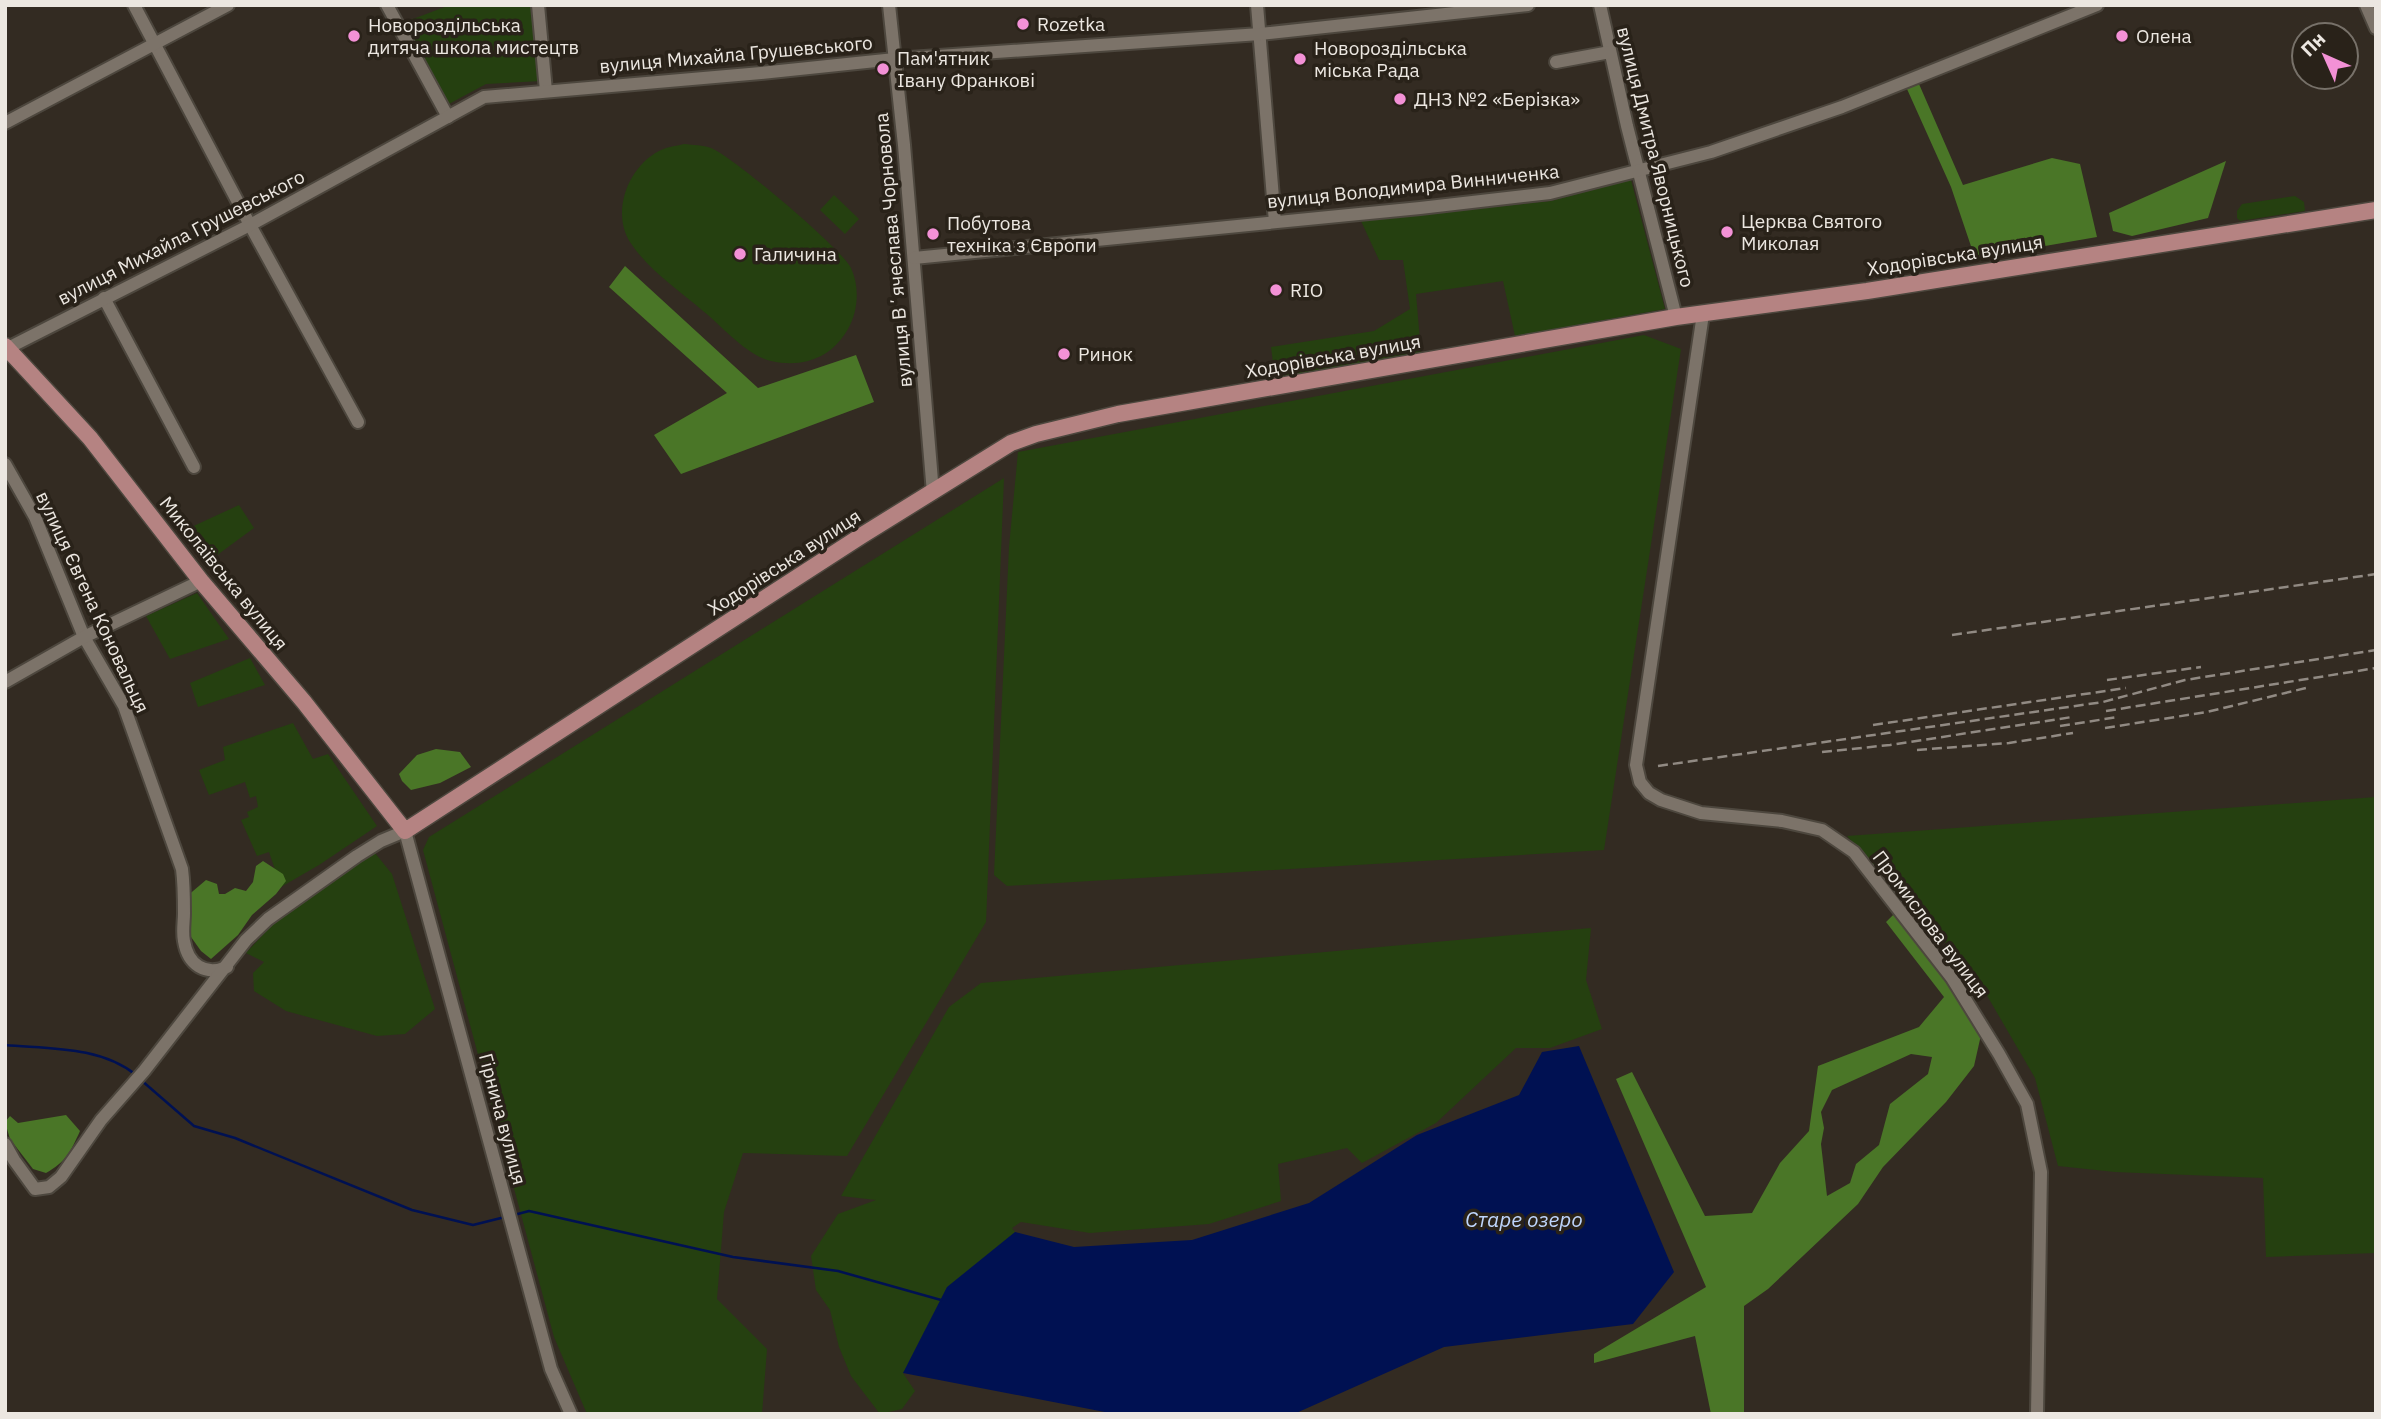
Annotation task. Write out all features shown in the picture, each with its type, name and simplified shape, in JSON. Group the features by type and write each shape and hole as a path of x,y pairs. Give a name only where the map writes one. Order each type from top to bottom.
{"main road":[{"name":"Ходорівська вулиця","path":"405,831 861,536 1012,443 1048,431 1118,414 1676,317 1867,291 2376,210"},
{"name":"Миколаївська вулиця","path":"7,347 90,438 201,581 304,702 405,831"}],"street":[{"path":"134,5 358,422"},
{"path":"7,119 228,5"},
{"path":"387,5 448,117"},
{"path":"538,5 546,91"},
{"name":"вулиця Вʼячеслава Чорновола","path":"889,5 914,258 933,492"},
{"path":"1257,5 1275,222"},
{"name":"вулиця Михайла Грушевського","path":"7,347 250,225 484,97 895,59 1260,34 1528,5"},
{"name":"вулиця Дмитра Яворницького","path":"1600,5 1638,172 1676,317"},
{"name":"вулиця Володимира Винниченка","path":"914,258 1550,193 1711,152 1835,109 2097,5"},
{"path":"2366,5 2376,28"},
{"path":"1556,62 1611,52"},
{"path":"104,298 194,467"},
{"name":"Промислова вулиця","path":"1703,314 1636,765 1640,782 1649,793 1661,800 1701,813 1782,821 1822,830 1854,852 1959,989 2027,1104 2041,1172 2037,1414"},
{"name":"вулиця Євгена Коновальця","path":"5,464 35,517 85,637 124,706 182,869 183,940 190,957 201,968 214,972 228,967"},
{"path":"5,682 85,637 201,581"},
{"path":"5,1144 9,1161 35,1189 49,1187 61,1177 101,1120 228,967 246,940 285,906 382,841 405,831"},
{"name":"Гірнича вулиця","path":"405,831 551,1369 571,1414"}],"green space":[{"path":"450,5 533,5 541,81 486,84 447,105 405,22"},
{"path":"1919,84 1963,185 2052,158 2080,164 2097,237 1975,258 1951,187 1907,89"},
{"name":"Галичина","path":"684,144 711,148 740,167 808,223 851,268 857,291 854,315 844,335 826,353 799,363 781,363 753,353 655,271 630,242 622,217 631,179 648,158 659,151"},
{"path":"2226,161 2208,218 2132,236 2113,231 2109,213"},
{"path":"1631,180 1665,309 1515,336 1503,281 1416,294 1421,352 1275,378 1271,347 1374,331 1410,309 1403,260 1379,260 1361,221 1551,201"},
{"path":"834,195 859,219 845,234 820,210"},
{"path":"2295,196 2304,202 2305,211 2240,221 2237,218 2237,211 2242,204"},
{"path":"625,266 758,388 856,355 874,402 681,474 654,435 727,393 609,287"},
{"path":"1644,335 1681,349 1604,850 1007,886 994,875 1009,547 1018,452"},
{"path":"1004,478 986,922 847,1156 743,1153 724,1212 717,1299 767,1349 762,1414 587,1414 554,1337 423,850 429,837"},
{"path":"239,505 254,528 209,561 185,530"},
{"path":"197,593 229,639 170,659 146,616"},
{"path":"250,658 265,685 198,707 190,683"},
{"path":"293,723 313,759 328,754 377,826 281,887 269,852 257,856 241,820 249,817 247,812 258,807 256,796 250,798 245,782 209,795 199,770 225,760 223,747"},
{"path":"436,749 460,752 471,767 440,783 411,790 399,774 417,755"},
{"path":"2376,797 2376,1253 2266,1257 2263,1178 2115,1172 2058,1166 2035,1078 1975,975 1847,836"},
{"path":"375,853 392,874 435,1009 405,1034 377,1036 286,1011 254,991 253,973 264,962 246,953 285,911"},
{"path":"263,861 283,874 286,881 276,894 252,915 238,935 211,959 201,951 176,916 186,897 206,880 217,884 219,894 225,894 235,888 246,891 253,882 256,866"},
{"path":"1895,913 1951,987 1981,1035 1974,1066 1946,1102 1883,1167 1858,1204 1768,1289 1744,1306 1744,1414 1711,1414 1695,1336 1594,1363 1594,1354 1706,1287 1616,1079 1632,1072 1705,1216 1752,1213 1780,1163 1809,1131 1818,1066 1919,1027 1944,997 1886,922","holes":["1911,1054 1932,1057 1928,1074 1890,1104 1879,1145 1856,1164 1850,1183 1827,1196 1821,1144 1824,1128 1821,1112 1832,1090"]},
{"path":"1591,928 1586,980 1602,1029 1550,1048 1516,1048 1436,1123 1362,1163 1347,1148 1278,1164 1281,1201 1209,1224 1090,1233 1021,1222 1012,1228 1015,1232 903,1373 915,1391 902,1409 880,1414 851,1376 839,1347 830,1310 816,1290 811,1256 838,1214 876,1200 841,1196 949,1007 981,983"},
{"path":"66,1115 80,1131 71,1150 58,1165 46,1173 33,1169 10,1139 5,1122 10,1116 18,1123"}],"water":[{"name":"Старе озеро","path":"1579,1046 1674,1272 1633,1324 1444,1347 1294,1414 1115,1414 903,1373 947,1287 1015,1232 1074,1247 1192,1240 1309,1203 1417,1135 1519,1095 1542,1052"}],"waterway":[{"path":"5,1045 90,1054 107,1059 136,1075"},
{"path":"141,1080 194,1126 235,1138 412,1210 473,1225 505,1217"},
{"path":"514,1215 529,1211 733,1257 838,1271 941,1300"}],"railway":[{"path":"1952,635 2376,574"},
{"path":"1658,766 2103,702 2185,680 2376,650"},
{"path":"2107,680 2201,667"},
{"path":"2106,711 2376,668"},
{"path":"2105,728 2207,712 2310,687"},
{"path":"1873,725 2126,688"},
{"path":"1822,752 1890,745 2072,717"},
{"path":"2060,726 2118,717"},
{"path":"1917,750 2009,743 2073,733"}],"place":[{"name":"Rozetka","path":"1023,24"},
{"name":"Новороздільська дитяча школа мистецтв","path":"354,36"},
{"name":"Олена","path":"2122,36"},
{"name":"Новороздільська міська Рада","path":"1300,59"},
{"name":"Пам'ятник Івану Франкові","path":"883,69"},
{"name":"ДНЗ №2 «Берізка»","path":"1400,99"},
{"name":"Церква Святого Миколая","path":"1727,232"},
{"name":"Побутова техніка з Європи","path":"933,234"},
{"name":"Галичина","path":"740,254"},
{"name":"RIO","path":"1276,290"},
{"name":"Ринок","path":"1064,354"}]}
